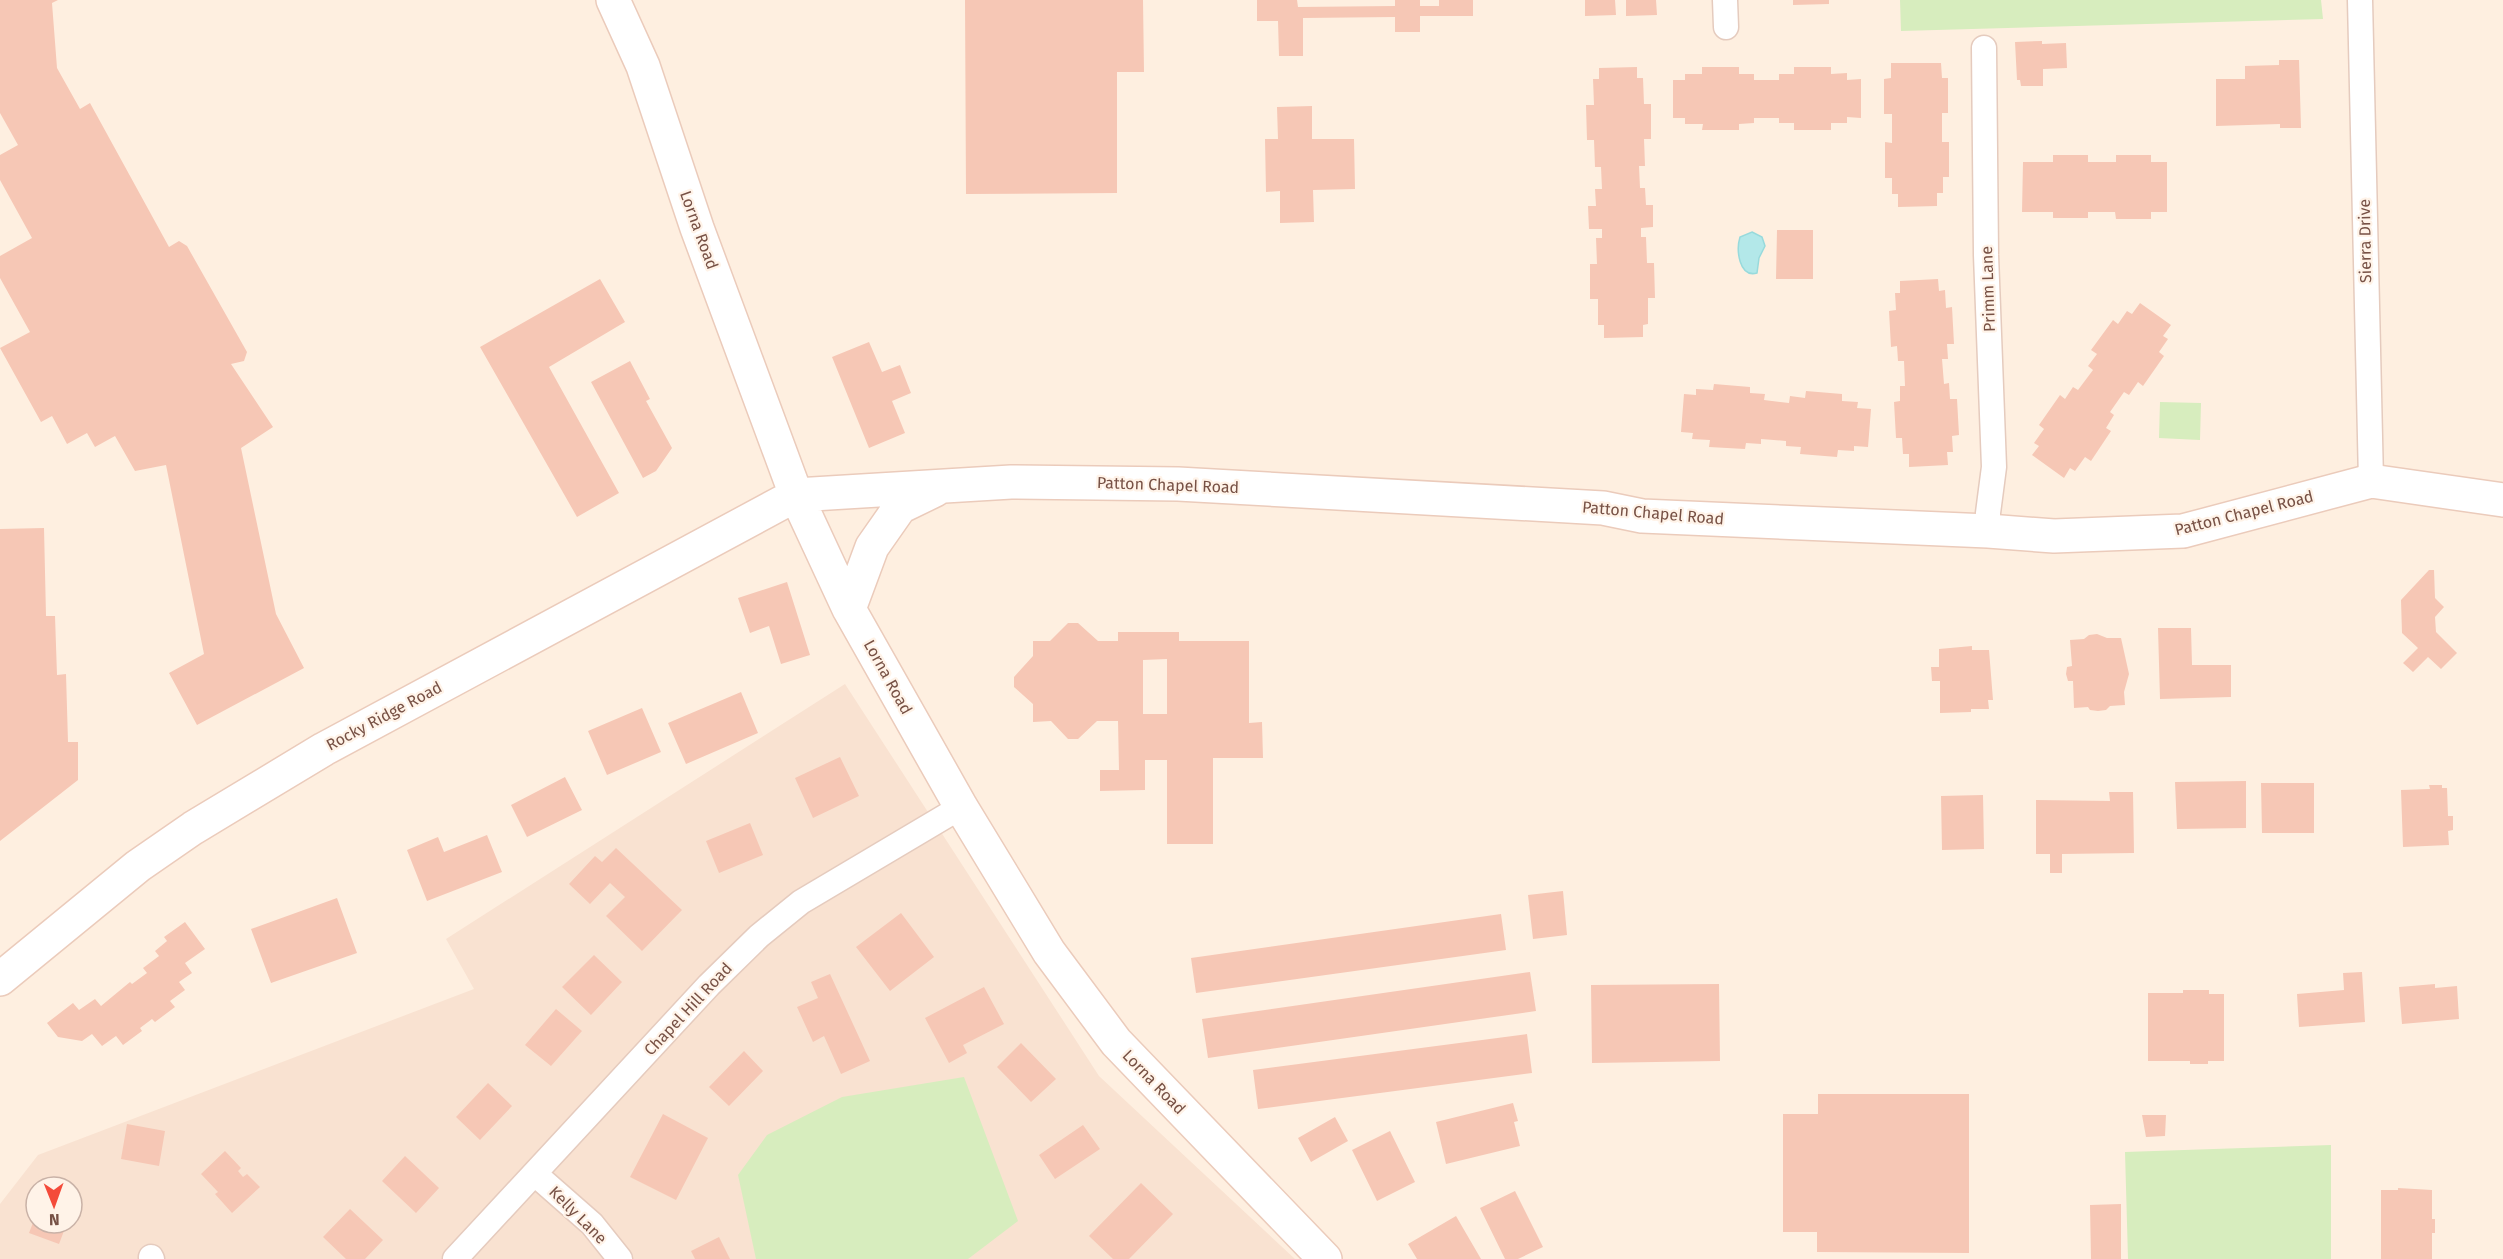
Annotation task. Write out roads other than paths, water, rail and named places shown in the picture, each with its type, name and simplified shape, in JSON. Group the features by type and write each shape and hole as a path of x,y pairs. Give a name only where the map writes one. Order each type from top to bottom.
{"main road":[{"name":"Lorna Road","path":"613,0 643,66 697,228 796,495 849,609 961,807 1049,952 1116,1042 1325,1259"},
{"name":"Patton Chapel Road","path":"796,495 1011,482 1178,484 1603,508 1642,516 2054,536 2183,531 2371,481 2503,500"},
{"path":"849,609 872,548 900,507 941,487"},
{"name":"Rocky Ridge Road","path":"0,979 138,866 193,828 324,749 796,495"}],"street":[{"path":"1725,0 1726,27"},
{"name":"Sierra Drive","path":"2360,0 2371,481"},
{"name":"Primm Lane","path":"1984,48 1986,255 1994,467 1988,531"},
{"name":"Chapel Hill Road","path":"455,1259 709,984 769,928 801,902 961,807"},
{"name":"Kelly Lane","path":"535,1174 592,1224 620,1259"}],"water":[{"path":"1752,232 1762,237 1765,246 1759,258 1757,273 1746,271 1740,262 1738,249 1740,237"}]}
